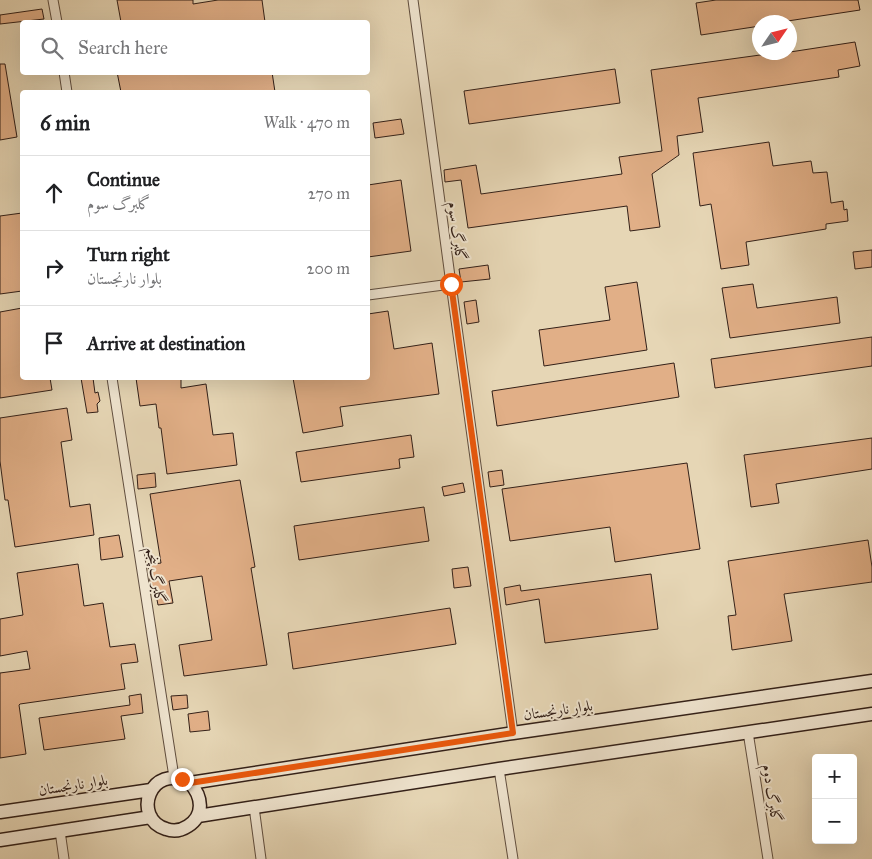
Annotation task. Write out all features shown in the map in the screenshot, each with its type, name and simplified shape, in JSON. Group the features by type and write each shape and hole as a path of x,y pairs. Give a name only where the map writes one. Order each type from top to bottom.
{"street":[{"path":"53,0 57,20"},
{"name":"گلبرگ سوم","path":"413,0 513,733"},
{"path":"65,75 68,90"},
{"path":"370,295 451,284"},
{"name":"گلبرگ پنجم","path":"112,380 174,777"},
{"name":"بلوار نارنجستان","path":"0,812 151,790 157,783 174,777 190,783 513,733 872,682"},
{"path":"198,816 872,714"},
{"name":"گلبرگ دوم","path":"748,732 768,859"},
{"path":"499,769 513,859"},
{"path":"151,790 147,803 151,817 156,824 163,828 170,831 179,830 186,828 193,822 198,816 200,809 199,794 190,783"},
{"path":"254,808 261,859"},
{"path":"0,840 151,817"},
{"path":"60,831 64,859"}],"building":[{"path":"117,0 193,0 193,4 218,0 262,0 265,20 121,20"},
{"path":"716,0 858,0 860,10 797,20 797,15 752,15 752,27 701,35 696,3"},
{"path":"42,9 44,19 20,20 20,22 0,24 0,15"},
{"path":"855,42 860,66 838,70 839,77 698,98 703,132 677,136 679,155 652,174 660,227 630,231 627,206 468,228 461,180 445,182 444,170 476,165 481,194 622,174 619,157 662,151 651,70 752,56 752,60 797,60 797,51"},
{"path":"0,64 5,64 17,137 0,140"},
{"path":"615,69 620,103 469,124 464,91"},
{"path":"118,75 272,75 275,90 121,90"},
{"path":"401,119 404,134 375,138 373,123"},
{"path":"769,142 773,166 811,161 813,173 827,172 831,203 843,201 844,210 847,209 848,221 826,224 826,229 746,242 749,265 721,269 711,204 700,206 693,153"},
{"path":"401,180 411,251 370,257 370,185"},
{"path":"20,213 20,291 0,294 0,216"},
{"path":"872,250 872,267 855,269 853,252"},
{"path":"488,265 490,279 461,282 459,269"},
{"path":"637,282 647,350 544,366 539,330 610,320 605,287"},
{"path":"753,284 757,308 837,297 840,323 730,338 722,288"},
{"path":"476,300 479,322 467,324 464,302"},
{"path":"20,308 20,380 50,380 52,390 0,398 0,312"},
{"path":"388,311 394,349 432,343 439,394 340,407 343,426 303,433 293,380 370,380 370,314"},
{"path":"872,337 872,366 715,388 711,359"},
{"path":"674,363 679,397 497,426 492,391"},
{"path":"81,380 93,380 95,393 98,392 100,401 97,404 98,412 87,413"},
{"path":"136,380 181,380 181,388 206,384 213,435 233,433 237,465 167,474 156,404 140,406"},
{"path":"67,408 72,440 61,442 70,507 90,504 94,535 15,547 8,500 5,500 0,461 0,418"},
{"path":"411,435 414,457 399,459 400,468 301,482 296,452"},
{"path":"872,438 872,469 776,484 779,503 751,507 744,455"},
{"path":"687,463 700,549 615,562 610,527 510,541 502,489"},
{"path":"502,470 504,485 490,487 488,472"},
{"path":"155,473 156,487 138,489 137,475"},
{"path":"240,480 255,567 251,568 267,665 184,676 179,645 212,640 202,576 169,581 173,603 158,605 155,589 151,590 148,565 161,563 150,494"},
{"path":"463,483 465,492 444,496 442,487"},
{"path":"424,507 429,541 299,560 294,526"},
{"path":"119,535 123,557 101,560 99,538"},
{"path":"868,540 872,582 784,594 792,641 732,650 728,616 736,615 728,561"},
{"path":"78,564 84,606 103,603 110,647 135,644 138,662 121,664 125,689 20,704 26,754 0,758 0,673 30,669 27,651 0,656 0,619 23,615 17,573"},
{"path":"468,567 471,586 454,588 452,569"},
{"path":"651,574 658,629 545,643 539,599 506,605 504,588 520,585 521,591"},
{"path":"450,608 456,644 293,669 288,633"},
{"path":"141,694 143,713 121,716 125,739 44,750 39,718 130,705 129,696"},
{"path":"187,695 188,708 173,710 171,696"},
{"path":"208,711 210,730 190,732 188,714"}],"route":[{"path":"182,779 190,783 513,733 451,284"}]}
